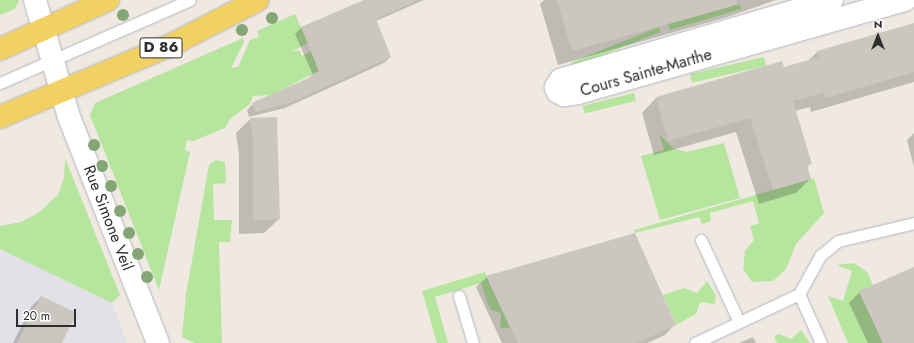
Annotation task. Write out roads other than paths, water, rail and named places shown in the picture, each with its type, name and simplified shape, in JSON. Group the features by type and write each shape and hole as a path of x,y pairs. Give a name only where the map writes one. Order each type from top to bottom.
{"main road":[{"path":"0,49 43,28 108,0"},
{"name":"D 86","path":"0,117 175,43 258,0"}],"street":[{"name":"Rue Simone Veil","path":"35,0 69,116 158,343"},
{"name":"Cours Sainte-Marthe","path":"832,0 561,80 556,87 558,92 564,95 578,93 906,0"}],"lane":[{"path":"0,83 190,0"},
{"path":"695,343 799,294 820,256 832,245 914,223"},
{"path":"701,240 739,322"},
{"path":"799,294 821,343"},
{"path":"459,296 473,343"}]}
